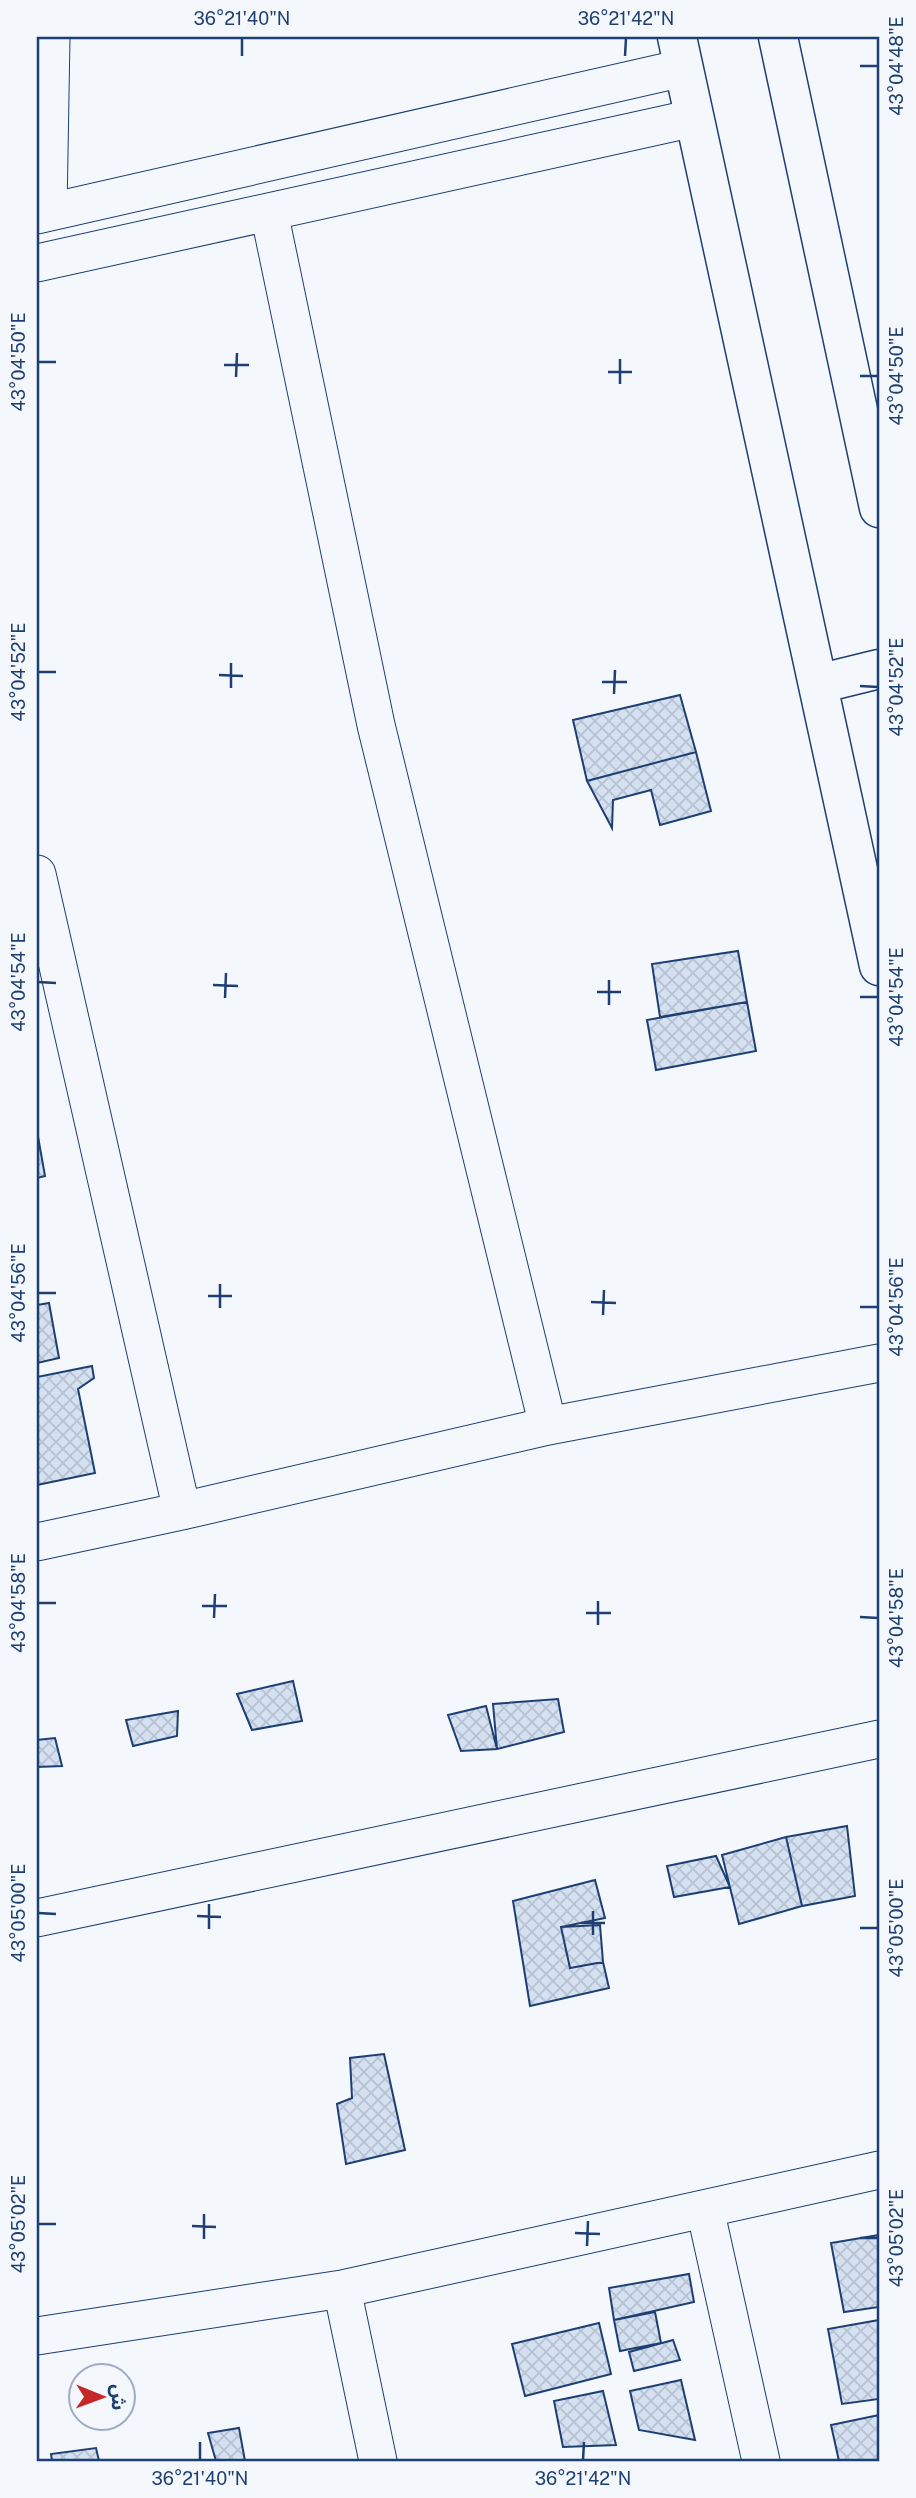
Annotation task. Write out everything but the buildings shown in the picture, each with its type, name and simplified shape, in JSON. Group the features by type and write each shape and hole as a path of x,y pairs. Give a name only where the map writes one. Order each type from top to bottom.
{"main road":[{"path":"778,37 879,508"},
{"path":"680,52 879,966"},
{"path":"818,684 879,669"}],"street":[{"path":"51,37 43,214 680,52"},
{"path":"37,263 694,118"},
{"path":"269,212 376,725 548,1426"},
{"path":"37,874 51,1003 182,1511"},
{"path":"37,1542 548,1426 879,1363"},
{"path":"37,1918 879,1739"},
{"path":"37,2336 342,2289 879,2170"},
{"path":"705,2209 761,2461"},
{"path":"342,2289 378,2461"}]}
